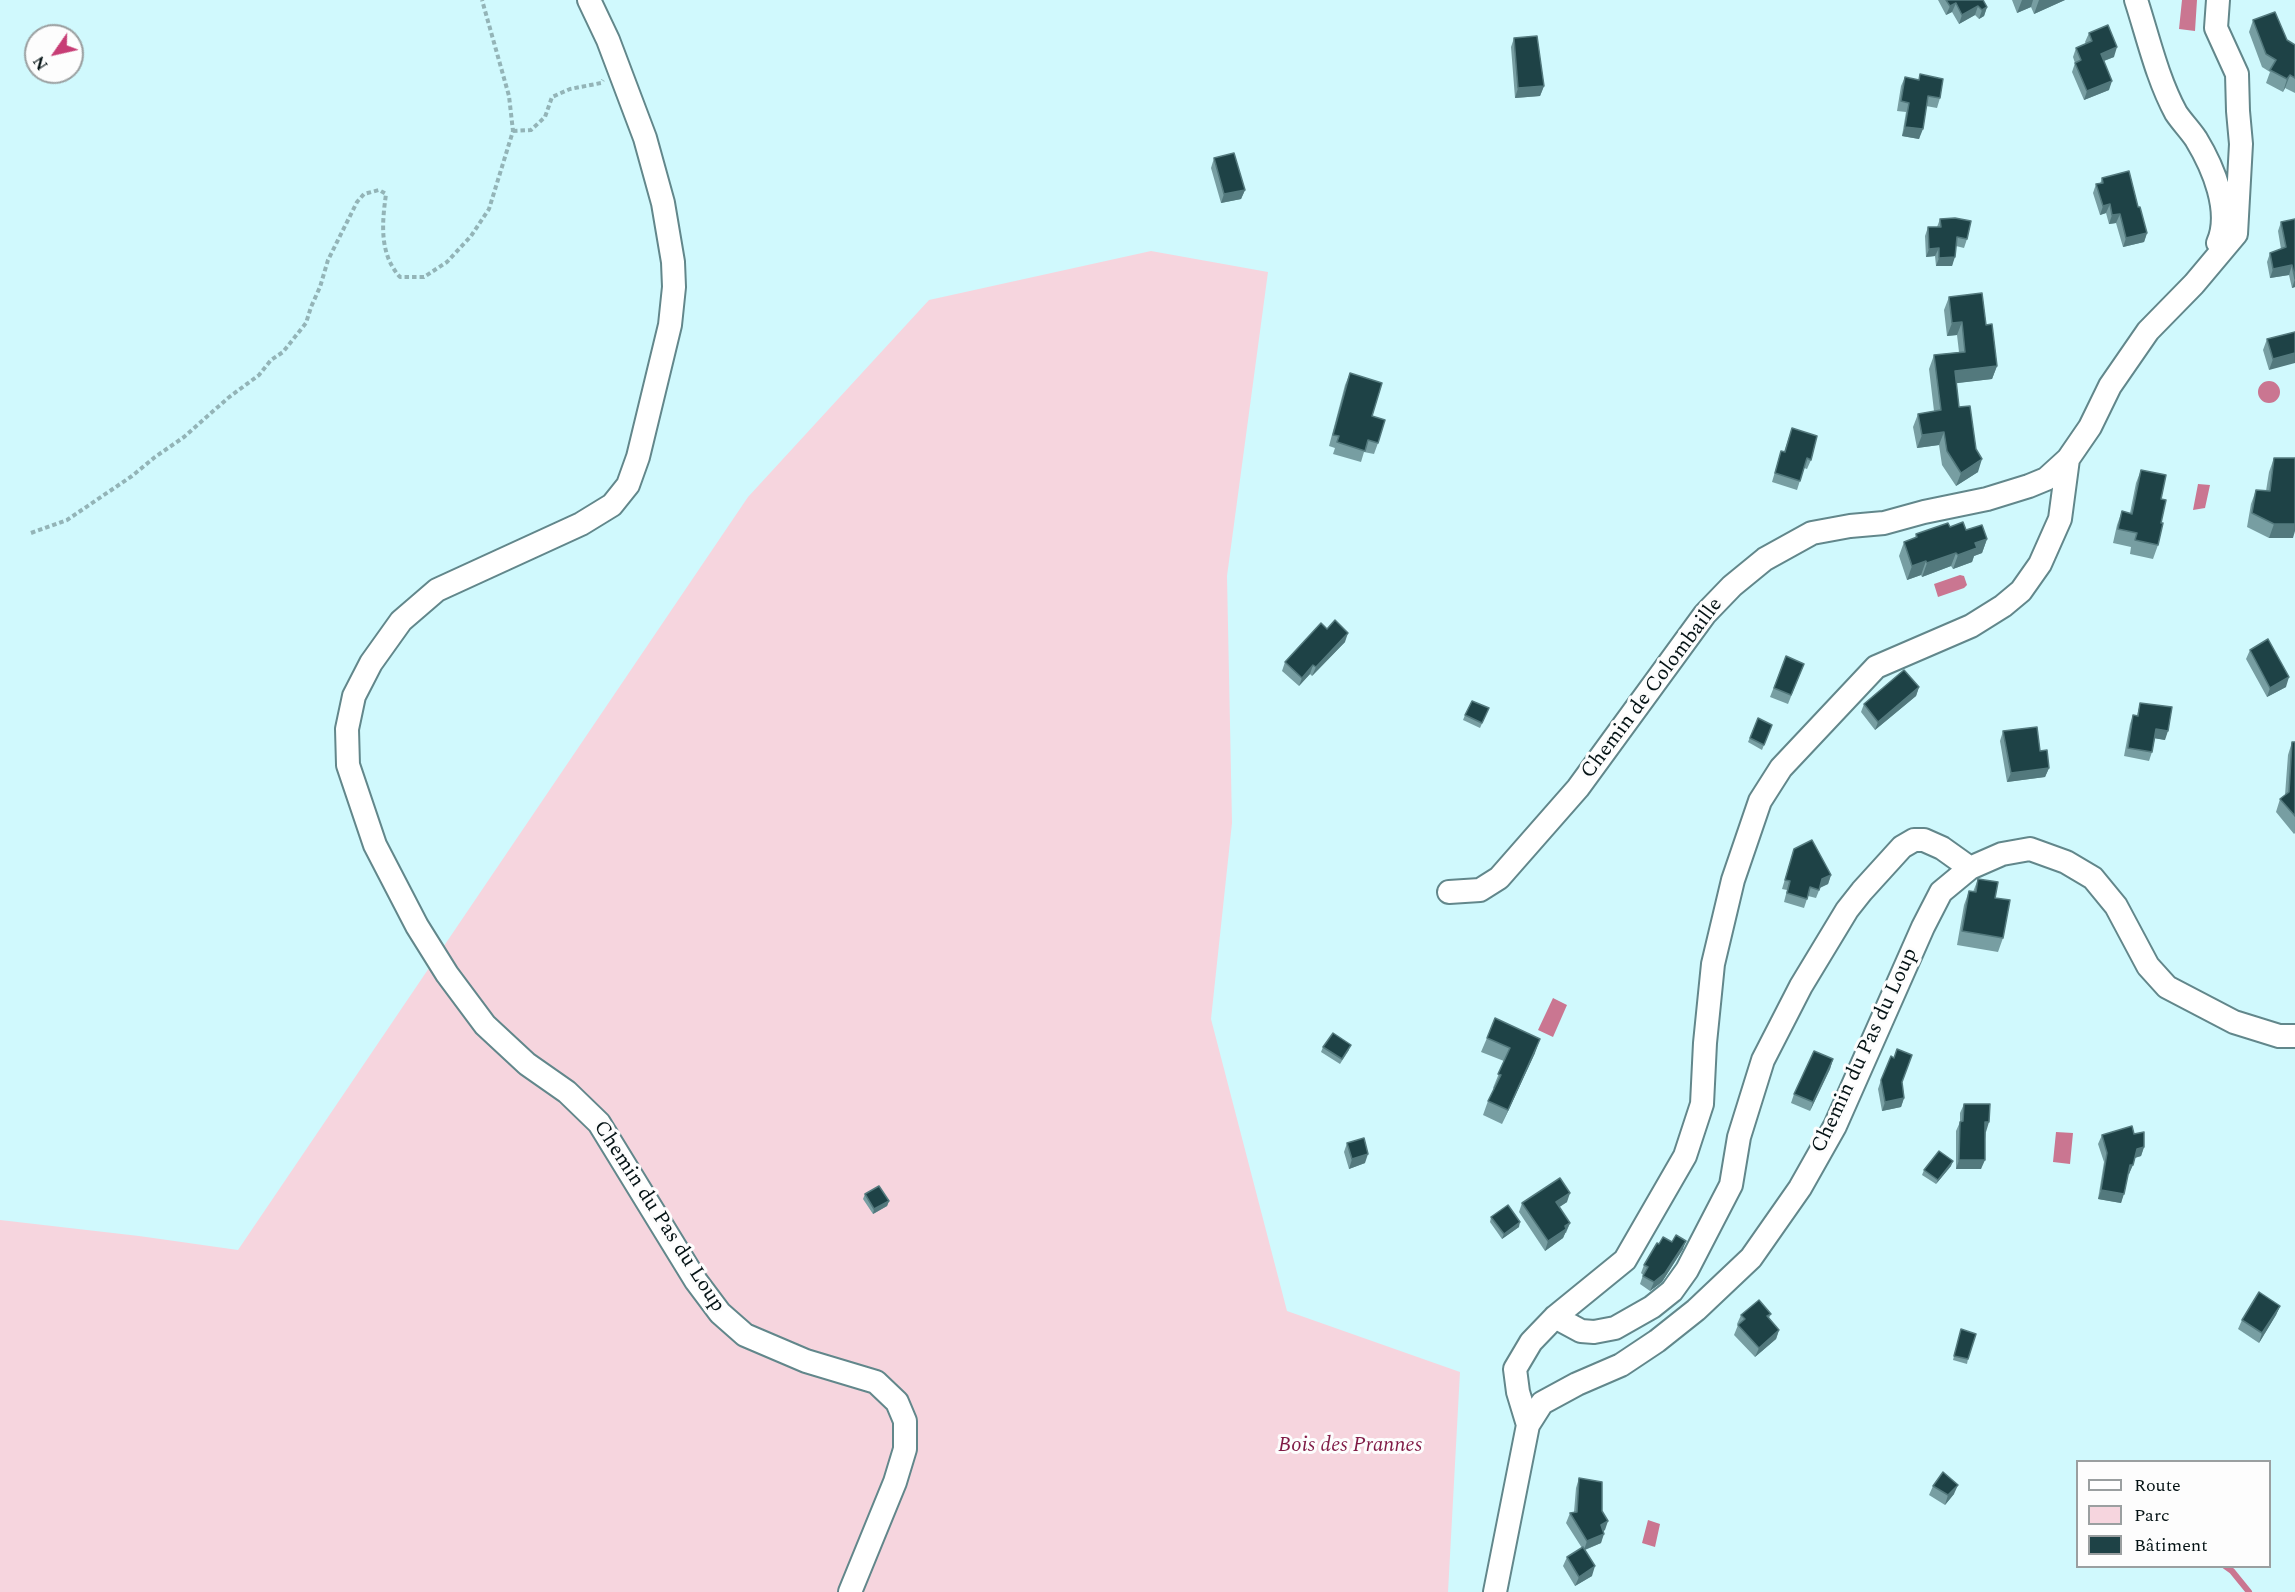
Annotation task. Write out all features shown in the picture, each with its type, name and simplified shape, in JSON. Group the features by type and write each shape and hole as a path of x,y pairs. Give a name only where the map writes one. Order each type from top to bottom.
{"street":[{"name":"Chemin du Pas du Loup","path":"589,0 618,64 645,138 663,203 673,262 674,287 670,325 638,457 628,485 612,505 581,524 437,590 401,621 370,663 354,696 347,729 348,765 375,845 417,926 447,974 485,1025 527,1064 567,1092 599,1123 689,1271 720,1313 744,1335 806,1361 876,1382 897,1402 905,1421 905,1449 895,1482 850,1592"},
{"path":"2136,0 2158,72 2176,114 2196,140 2219,185 2223,231 2205,272"},
{"name":"Chemin de Colombaille","path":"1449,892 1480,890 1499,878 1578,788 1705,614 1732,586 1765,559 1812,533 1884,523 1987,499 2029,486 2046,478 2068,459 2090,427 2110,386 2148,332 2205,272 2236,234 2241,144 2237,74 2216,28 2218,0"},
{"path":"1528,1425 1518,1392 1515,1369 1531,1342 1555,1317 1625,1260 1685,1156 1702,1104 1713,964 1733,880 1760,801 1781,768 1876,667 1971,626 2003,606 2021,591 2040,564 2060,519 2068,459"},
{"path":"1555,1317 1581,1331 1594,1332 1615,1328 1652,1307 1672,1291 1686,1270 1731,1185 1739,1137 1763,1060 1802,986 1847,910 1902,847 1914,840 1924,840 1942,848 1970,868"},
{"name":"Chemin du Pas du Loup","path":"1495,1592 1528,1425 1542,1403 1577,1384 1621,1365 1657,1341 1696,1310 1751,1258 1800,1188 1835,1126 1923,927 1941,892 1970,868 2002,854 2031,849 2066,862 2093,878 2116,906 2148,966 2167,987 2234,1022 2279,1036 2295,1036"}],"path":[{"path":"31,533 67,520 132,476 154,457 184,437 228,398 259,375 271,360 283,352 306,323 332,249 357,202 364,194 379,190 386,194 383,216 384,243 390,266 399,277 424,277 447,262 471,236 489,209 513,131 509,96 482,0"},
{"path":"513,131 531,130 545,117 552,97 570,89 601,83 618,64"}],"green space":[{"name":"Bois des Prannes","path":"1151,251 1268,272 1227,576 1232,823 1211,1019 1287,1311 1460,1372 1448,1592 0,1592 0,1220 238,1250 748,497 929,300"}],"shaded area":[{"path":"2182,0 2197,0 2195,31 2179,29"},
{"path":"2269,381 2277,384 2280,392 2277,400 2269,403 2261,400 2258,392 2261,384"},
{"path":"2198,484 2210,485 2205,508 2193,510"},
{"path":"1960,575 1964,576 1967,585 1964,588 1938,597 1934,584"},
{"path":"1553,998 1567,1005 1553,1037 1538,1030"},
{"path":"2056,1132 2073,1133 2070,1164 2053,1162"},
{"path":"1648,1520 1660,1524 1655,1547 1642,1543"}],"building":[{"path":"1946,0 1983,0 1987,7 1982,10 1978,6 1962,15 1956,3 1950,6"},
{"path":"2275,12 2287,40 2295,45 2295,78 2290,75 2287,79 2270,70 2276,60 2266,54 2253,20"},
{"path":"2108,25 2117,47 2101,54 2112,81 2087,91 2075,63 2081,60 2076,48 2092,41 2089,33"},
{"path":"1537,36 1544,86 1518,88 1514,38"},
{"path":"1920,74 1943,79 1940,98 1928,96 1923,129 1905,127 1909,103 1901,101 1905,77 1919,80"},
{"path":"1234,153 1245,190 1224,194 1214,158"},
{"path":"2129,171 2147,233 2126,238 2120,214 2112,215 2110,204 2103,206 2096,184 2103,183 2102,178"},
{"path":"1955,218 1971,221 1967,239 1957,237 1955,257 1939,258 1939,248 1929,249 1928,227 1941,227 1940,219"},
{"path":"2295,219 2295,279 2292,265 2273,269 2270,253 2286,247 2281,222"},
{"path":"1982,293 1986,325 1992,324 1997,366 1955,371 1959,407 1970,406 1976,449 1982,459 1961,473 1947,451 1944,432 1922,435 1918,414 1941,410 1934,355 1965,352 1962,322 1952,323 1949,297"},
{"path":"2295,332 2295,353 2273,359 2267,339"},
{"path":"1350,373 1382,383 1372,416 1385,420 1378,443 1368,440 1365,451 1337,442 1339,436 1333,435"},
{"path":"1792,428 1817,436 1811,460 1807,458 1800,481 1775,473 1781,451 1785,452"},
{"path":"2274,458 2295,458 2295,524 2274,524 2252,513 2256,490 2270,491"},
{"path":"2141,470 2166,475 2161,499 2166,500 2158,545 2135,540 2137,533 2118,529 2122,511 2132,514"},
{"path":"1963,522 1966,530 1982,525 1987,539 1975,543 1977,548 1958,555 1956,553 1912,566 1904,542 1917,537 1916,534 1948,523 1950,527"},
{"path":"1335,620 1348,633 1316,667 1313,665 1302,678 1285,662 1321,623 1327,629"},
{"path":"2268,639 2289,677 2270,688 2250,650"},
{"path":"1786,656 1804,664 1791,695 1774,688"},
{"path":"1904,670 1919,687 1878,722 1864,704"},
{"path":"1472,701 1489,708 1482,723 1465,715"},
{"path":"2140,703 2172,707 2168,731 2156,729 2152,752 2128,748 2133,715 2138,716"},
{"path":"1758,718 1772,725 1764,745 1750,738"},
{"path":"2037,727 2040,751 2047,750 2049,768 2011,773 2003,731"},
{"path":"2292,742 2295,742 2295,816 2280,799 2289,792"},
{"path":"1812,840 1831,875 1822,879 1819,890 1810,887 1807,899 1787,893 1790,881 1785,880 1794,849"},
{"path":"1978,879 1998,882 1995,898 2010,900 2003,938 1962,931 1969,891 1976,892"},
{"path":"1495,1018 1540,1039 1508,1110 1488,1101 1501,1075 1498,1074 1510,1048 1487,1038"},
{"path":"1333,1033 1351,1045 1342,1059 1323,1047"},
{"path":"1897,1049 1912,1055 1902,1082 1904,1098 1885,1102 1881,1080 1891,1056 1894,1058"},
{"path":"1814,1051 1833,1059 1813,1102 1794,1094"},
{"path":"1964,1104 1990,1104 1989,1122 1985,1122 1985,1160 1959,1160 1960,1122 1963,1121"},
{"path":"2132,1126 2134,1134 2144,1132 2144,1147 2137,1149 2133,1165 2130,1165 2124,1194 2101,1190 2107,1153 2102,1135"},
{"path":"1364,1138 1368,1154 1352,1159 1347,1143"},
{"path":"1939,1151 1953,1161 1938,1180 1924,1170"},
{"path":"1560,1178 1570,1193 1556,1202 1570,1223 1565,1226 1566,1229 1548,1241 1522,1203"},
{"path":"879,1186 889,1201 874,1209 865,1194"},
{"path":"1508,1205 1520,1222 1504,1234 1491,1217"},
{"path":"1676,1235 1686,1241 1665,1273 1654,1282 1643,1276 1648,1267 1644,1265 1657,1243 1659,1244 1663,1237 1672,1242"},
{"path":"2259,1292 2280,1306 2262,1333 2242,1320"},
{"path":"1759,1300 1771,1314 1767,1316 1779,1330 1759,1348 1738,1325 1745,1319 1741,1315"},
{"path":"1961,1329 1976,1334 1968,1359 1954,1356"},
{"path":"1943,1472 1958,1485 1948,1495 1933,1486"},
{"path":"1579,1478 1602,1482 1602,1511 1608,1521 1601,1525 1604,1534 1587,1541 1570,1513 1577,1512"},
{"path":"1583,1547 1595,1566 1579,1577 1567,1557"}],"waterway":[{"path":"2228,1568 2249,1592"}]}
